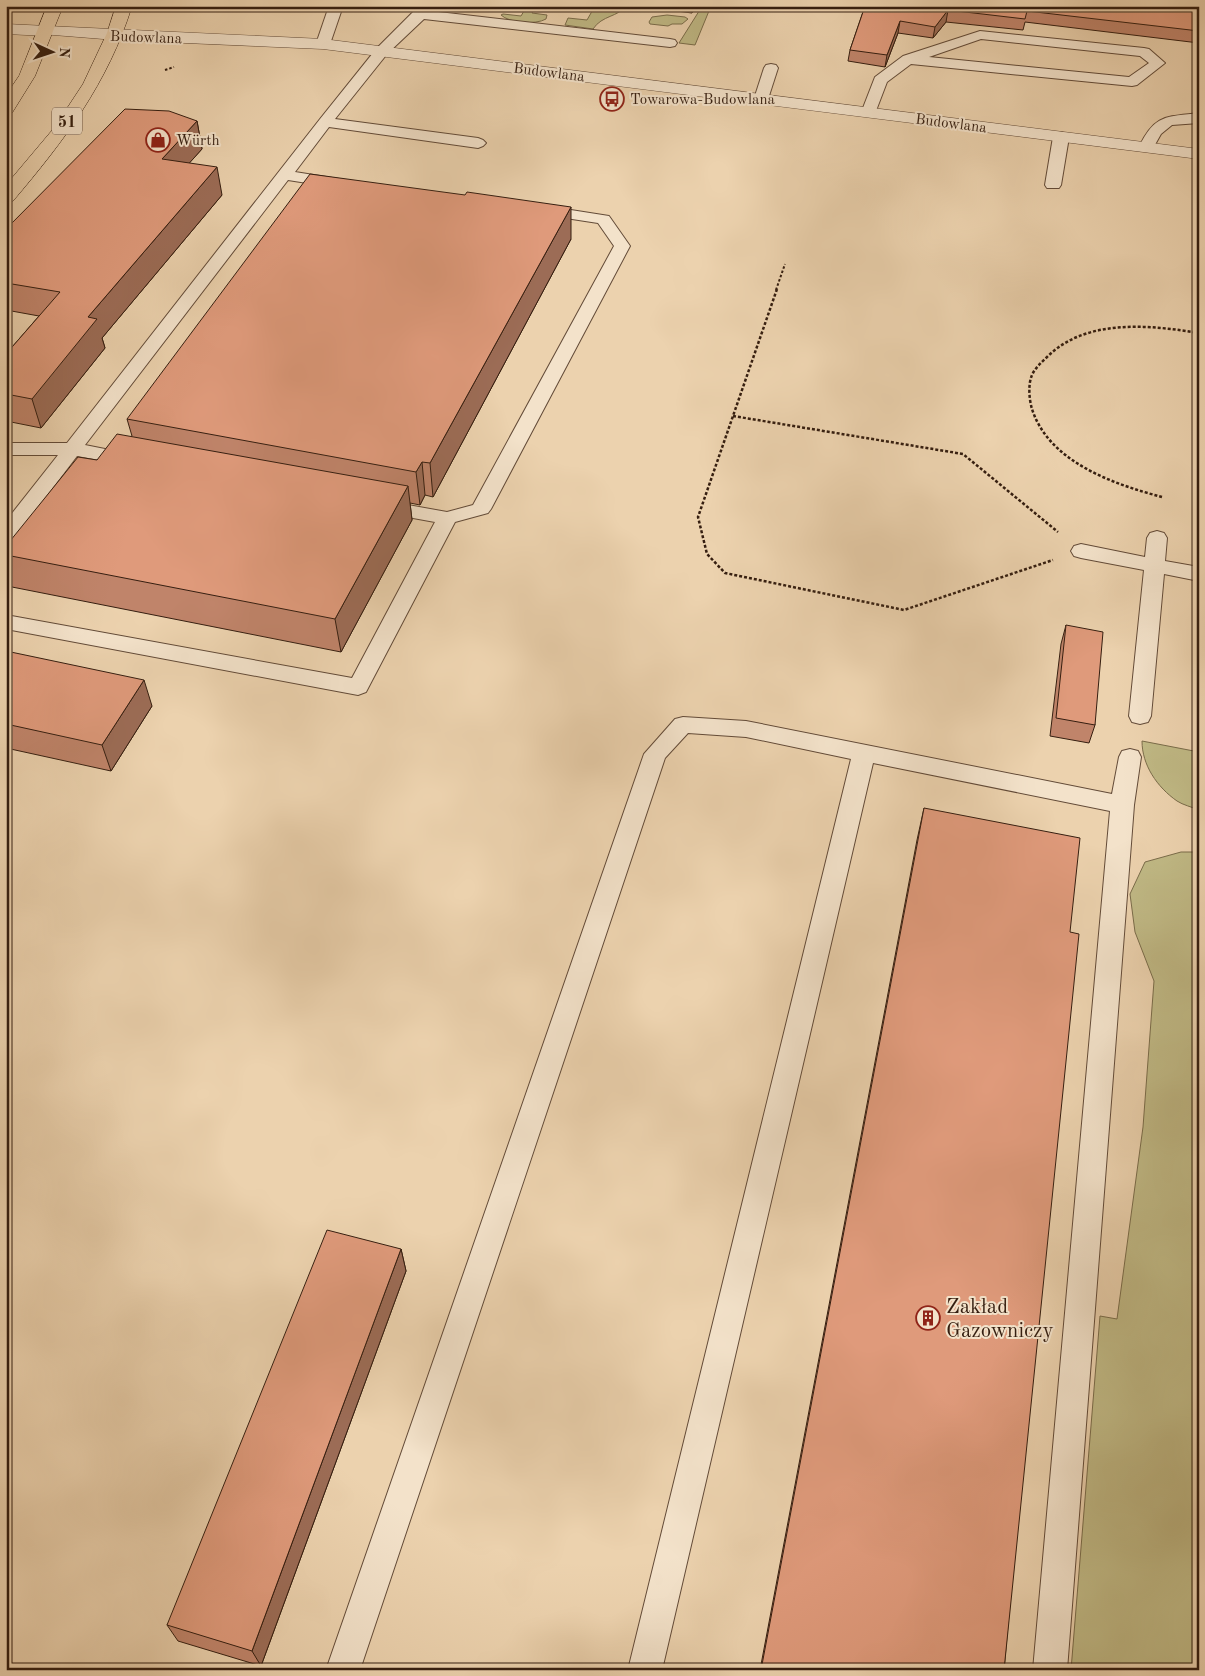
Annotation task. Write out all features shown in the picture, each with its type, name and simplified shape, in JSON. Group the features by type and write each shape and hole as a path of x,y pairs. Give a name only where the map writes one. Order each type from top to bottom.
{"main road":[{"path":"6,110 27,76 56,6"},
{"name":"51","path":"6,197 40,158 96,78 115,37 124,6"}],"street":[{"name":"Budowlana","path":"6,29 115,37 323,44 382,50 1199,154"}],"lane":[{"path":"323,44 336,6"},
{"path":"6,535 382,50 424,10 670,43"},
{"path":"869,113 880,80 908,59 980,35 1144,52 1158,63 1132,82 908,59"},
{"path":"761,99 771,68"},
{"path":"1147,148 1154,132 1168,121 1199,118"},
{"path":"325,122 478,143"},
{"path":"1053,185 1061,137"},
{"path":"284,176 361,186"},
{"path":"361,502 447,518 481,509 622,246 603,219 526,208"},
{"path":"6,449 73,449 150,464"},
{"path":"6,622 358,687 447,518"},
{"path":"1140,716 1157,538"},
{"path":"1081,551 1199,574"},
{"path":"343,1670 655,754 683,725 746,729 1122,805"},
{"path":"645,1670 864,753"},
{"path":"1050,1670 1122,805 1130,757"}],"path":[{"path":"165,70 181,66"},
{"path":"785,264 698,517 706,554 725,573 904,610 1081,551"},
{"path":"1162,497 1142,493 1108,480 1068,458 1041,431 1028,403 1031,376 1049,353 1079,337 1118,328 1162,327 1199,333"},
{"path":"733,416 963,454 1081,551"}],"shaded area":[{"path":"527,6 536,6 532,13 547,15 546,19 536,22 523,22 510,20 501,15 521,16"},
{"path":"595,6 625,6 619,12 601,21 593,29 565,25 568,18 587,20"},
{"path":"694,6 711,6 695,45 679,43 701,8"},
{"path":"667,15 688,19 682,24 668,26 650,24 649,22 652,17"},
{"path":"1142,741 1199,752 1199,810 1177,801 1157,782 1145,759"},
{"path":"1181,852 1199,852 1199,1670 1071,1670 1100,1316 1117,1319 1143,1127 1154,981 1135,932 1130,894 1145,862"}],"building":[{"path":"865,6 1199,6 1199,31 1027,11 1025,19 948,10 935,27 900,21 887,55 850,50"},
{"path":"125,109 169,111 197,121 162,159 217,167 88,317 97,319 32,399 6,394 6,354 60,292 6,283 6,229"},
{"path":"310,174 465,195 467,192 571,207 430,463 422,462 416,472 127,419"},
{"path":"117,434 408,486 335,619 6,555 6,546 78,457 97,460"},
{"path":"1066,625 1103,632 1095,725 1056,718"},
{"path":"6,651 144,680 102,745 6,724"},
{"name":"Zakład Gazowniczy","path":"924,808 1080,838 1070,932 1079,934 1004,1670 761,1670"},
{"path":"327,1230 401,1249 252,1651 167,1625"}],"place":[{"name":"Towarowa-Budowlana","path":"612,99"},
{"name":"Würth","path":"158,140"},
{"name":"Zakład Gazowniczy","path":"928,1318"}]}
